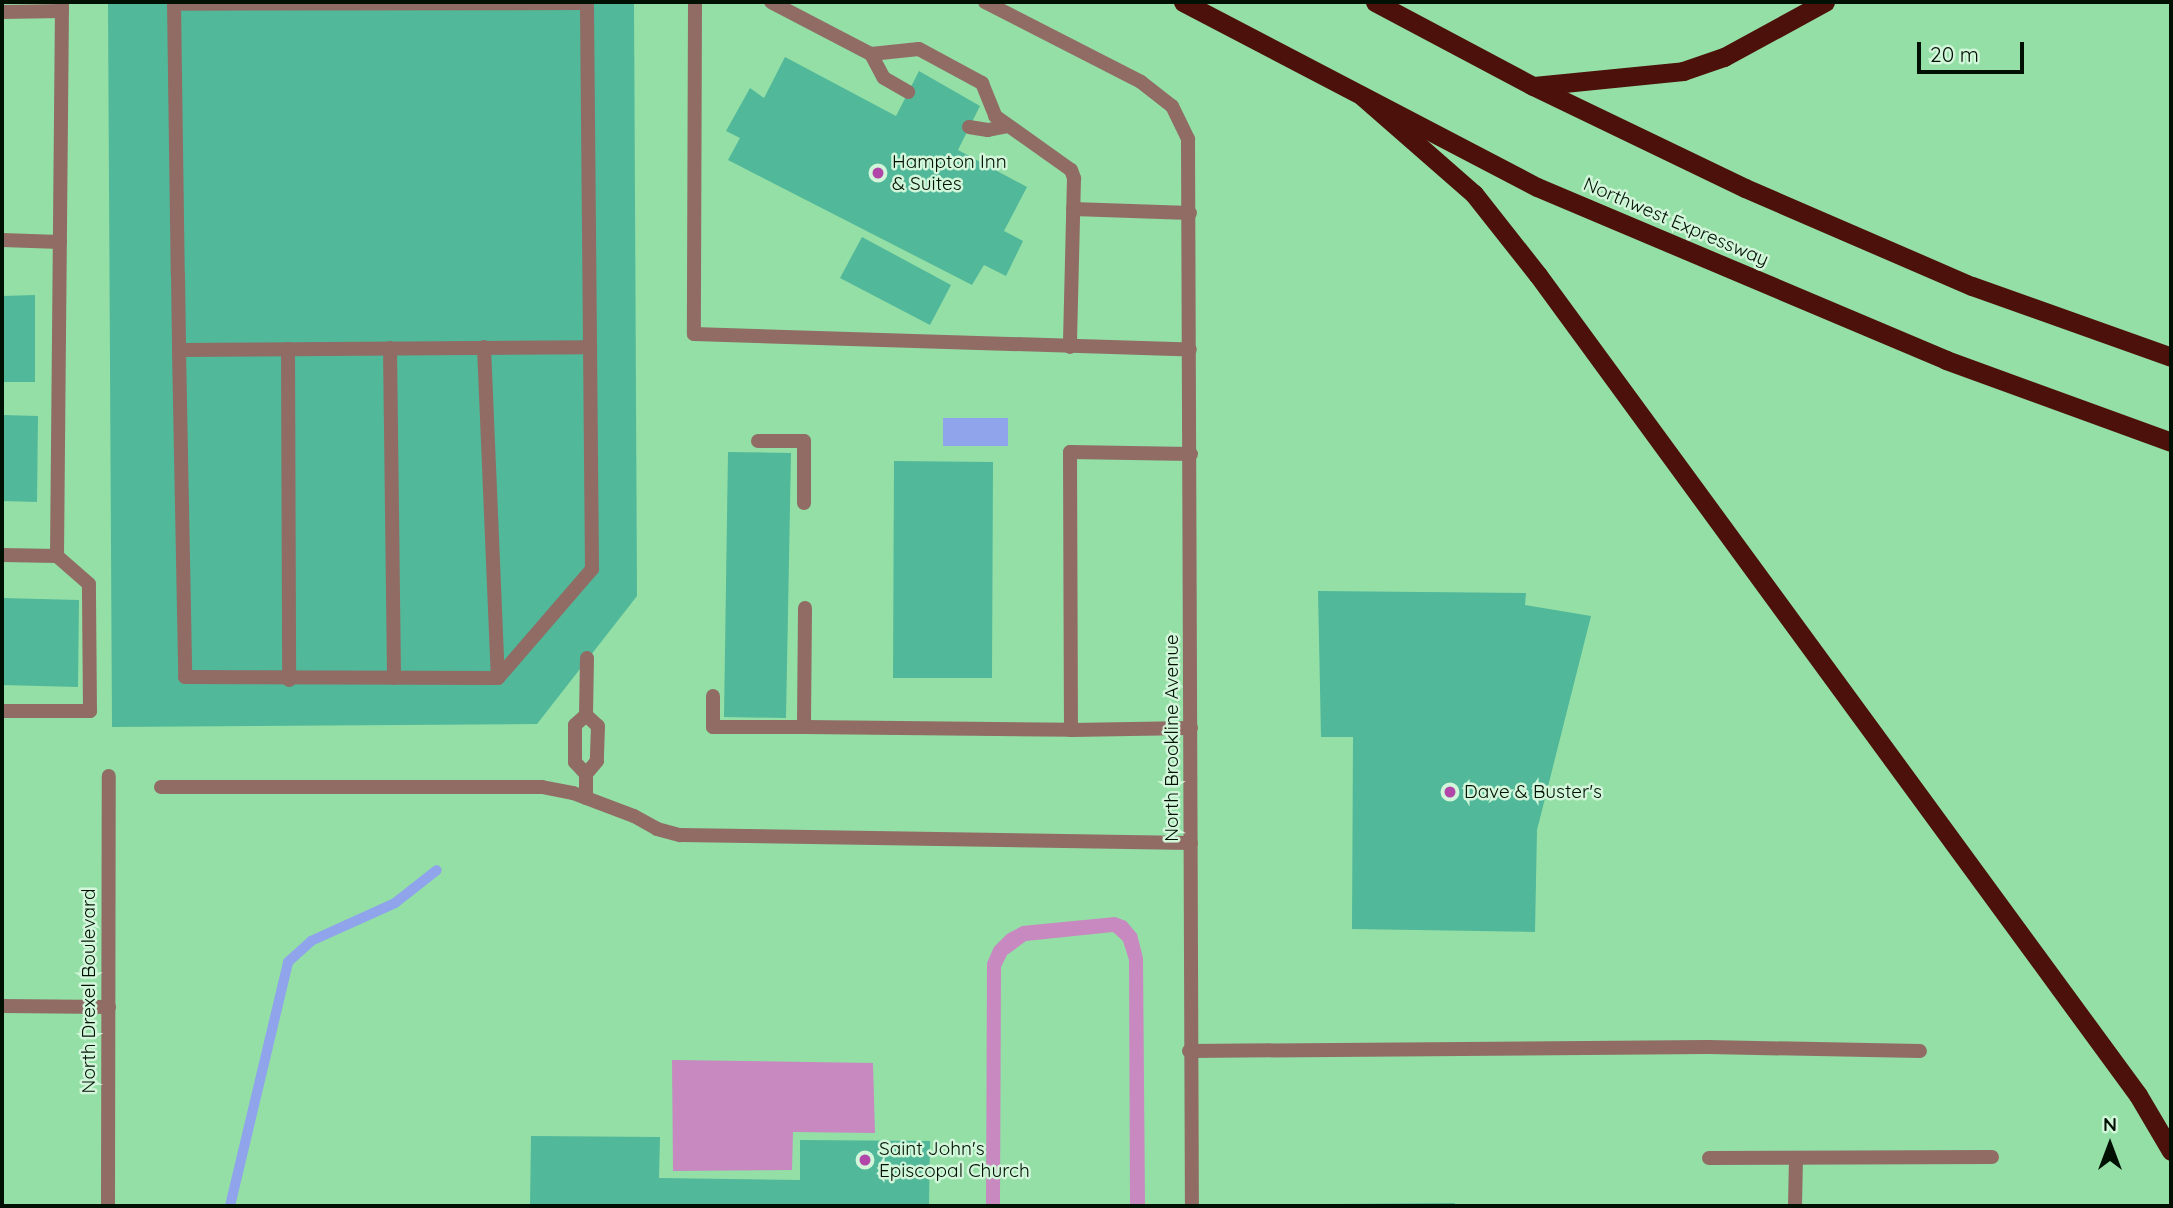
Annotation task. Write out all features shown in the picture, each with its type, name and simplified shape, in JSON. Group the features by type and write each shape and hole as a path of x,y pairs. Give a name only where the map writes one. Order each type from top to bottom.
{"highway":[{"name":"Northwest Expressway","path":"1182,2 1537,187 1946,360 2171,442"},
{"path":"1375,2 1533,86 1745,188 1972,286 2171,357"},
{"path":"1533,86 1683,71 1724,57 1825,2"},
{"path":"1362,96 1474,194 1538,275 2138,1095 2171,1151"}],"street":[{"path":"518,2 587,3 592,569 498,678 289,680 185,677 174,3 518,2"},
{"path":"695,2 694,334 1190,350"},
{"path":"771,2 871,54 919,49 984,85 995,116 1071,170 1074,178 1070,347"},
{"path":"985,2 1141,82 1172,106 1188,139 1189,213 1073,209"},
{"path":"2,12 62,7 57,556"},
{"path":"871,54 884,78 908,92"},
{"path":"970,127 988,130 1009,126"},
{"name":"North Brookline Avenue","path":"1189,213 1189,1051 1192,1206"},
{"path":"2,240 61,243"},
{"path":"484,347 498,678"},
{"path":"179,350 590,347"},
{"path":"288,348 289,680"},
{"path":"390,348 394,678"},
{"path":"758,441 804,441 804,503"},
{"path":"1071,730 1070,452 1191,454"},
{"path":"2,555 57,556 89,584 90,711 2,710"},
{"path":"804,727 805,608"},
{"path":"586,774 575,762 575,725 586,715 587,658"},
{"path":"713,696 713,727 1071,730 1191,728"},
{"path":"586,715 598,726 597,761 586,774 586,798"},
{"name":"North Drexel Boulevard","path":"108,1206 109,776"},
{"path":"161,788 541,788 586,798 657,829 680,835 1191,843"},
{"path":"2,1006 109,1007"},
{"path":"1189,1051 1708,1047 1920,1051"},
{"path":"1709,1158 1992,1157"},
{"path":"1795,1206 1796,1158"}],"shaded area":[{"path":"1115,917 1126,921 1137,934 1143,958 1145,1206 1130,1206 1129,960 1123,941 1113,932 1026,941 1007,955 1001,967 1000,1206 986,1206 987,963 994,947 1007,934 1022,926"},
{"path":"672,1060 873,1063 875,1133 793,1132 792,1170 673,1171"}],"water":[{"path":"943,418 1008,418 1008,446 943,446"}],"building":[{"path":"108,2 634,2 637,596 537,724 112,727"},
{"name":"Hampton Inn & Suites","path":"785,57 896,116 919,71 980,106 958,150 1027,187 1004,231 1023,241 1006,276 984,265 972,285 728,160 740,138 726,131 750,88 764,98"},
{"path":"862,237 951,285 930,325 840,278"},
{"path":"35,295 35,382 2,382 2,296"},
{"path":"2,415 38,416 37,502 2,501"},
{"path":"728,452 791,453 786,718 724,717"},
{"path":"894,461 993,462 992,678 893,678"},
{"name":"Dave & Buster's","path":"1318,591 1526,593 1525,605 1591,616 1537,830 1535,932 1352,929 1353,737 1321,737"},
{"path":"2,598 79,600 78,687 2,685"},
{"name":"Saint John's Episcopal Church","path":"531,1136 660,1137 659,1178 800,1180 800,1140 930,1141 929,1206 530,1206"},
{"path":"1455,1203 1455,1206 1327,1206 1327,1204"}],"waterway":[{"path":"230,1206 288,962 311,941 395,903 437,870"}],"place":[{"name":"Hampton Inn & Suites","path":"878,173"},
{"name":"Dave & Buster's","path":"1450,792"},
{"name":"Saint John's Episcopal Church","path":"865,1160"}]}
